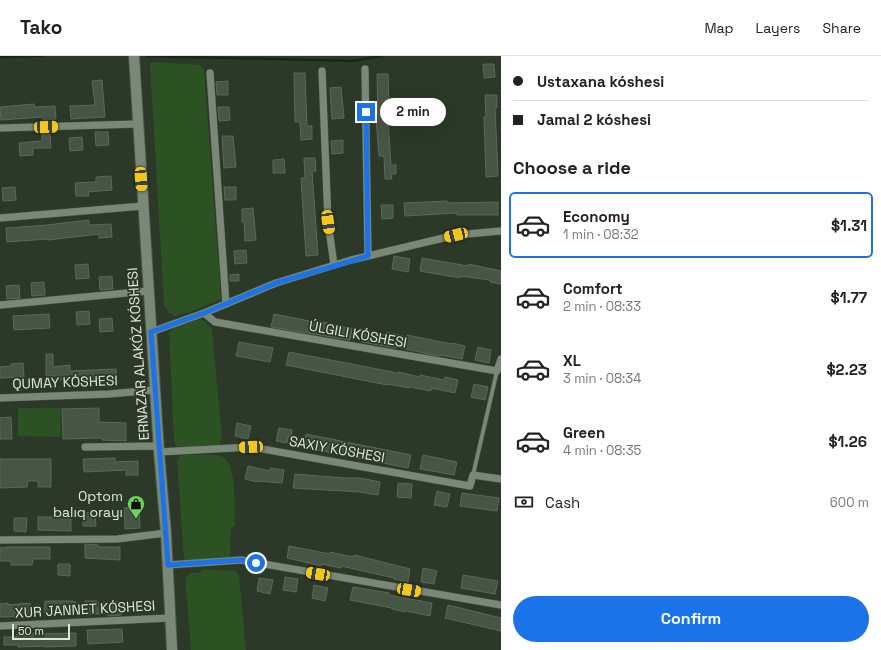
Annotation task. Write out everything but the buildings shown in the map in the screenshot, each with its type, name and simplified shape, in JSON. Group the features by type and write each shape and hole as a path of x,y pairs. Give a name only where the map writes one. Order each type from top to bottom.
{"main road":[{"name":"ERNAZAR ALAKÓZ KÓSHESI","path":"134,56 148,291 166,533 172,650"}],"street":[{"path":"365,69 368,256"},
{"path":"322,71 328,222 334,265"},
{"path":"210,73 226,304"},
{"path":"0,128 138,124"},
{"path":"0,218 143,206"},
{"path":"151,332 204,313 276,283 334,265 456,235 501,231"},
{"path":"0,305 148,291"},
{"name":"ÚLGILI KÓSHESI","path":"204,313 215,322 497,371"},
{"path":"497,371 501,359"},
{"name":"QUMAY KÓSHESI","path":"0,398 109,394 155,390"},
{"path":"85,447 159,449 251,447 470,486 473,475 501,479"},
{"path":"0,540 117,539 166,533"},
{"path":"168,565 241,560 501,606"},
{"name":"XUR JANNET KÓSHESI","path":"0,626 170,618"}],"lane":[{"path":"473,475 497,371"}],"green space":[{"path":"153,62 200,65 204,70 221,299 193,311 175,316 169,313 164,305 150,64"},
{"path":"200,319 212,329 222,437 218,447 179,448 174,440 169,333 175,327"},
{"path":"61,408 60,437 18,436 18,409"},
{"path":"209,455 222,457 231,469 234,488 235,525 231,528 230,558 188,561 184,559 177,461 180,456"},
{"path":"203,569 236,571 239,576 246,650 191,650 185,578 191,573 200,573"}],"waterway":[{"path":"0,57 43,56"},
{"path":"147,56 353,61 381,56"}],"place":[{"name":"Optom balıq orayı","path":"136,519"}],"route":[{"path":"256,563 241,560 168,565 151,332 204,313 276,283 368,256 366,112"}]}
